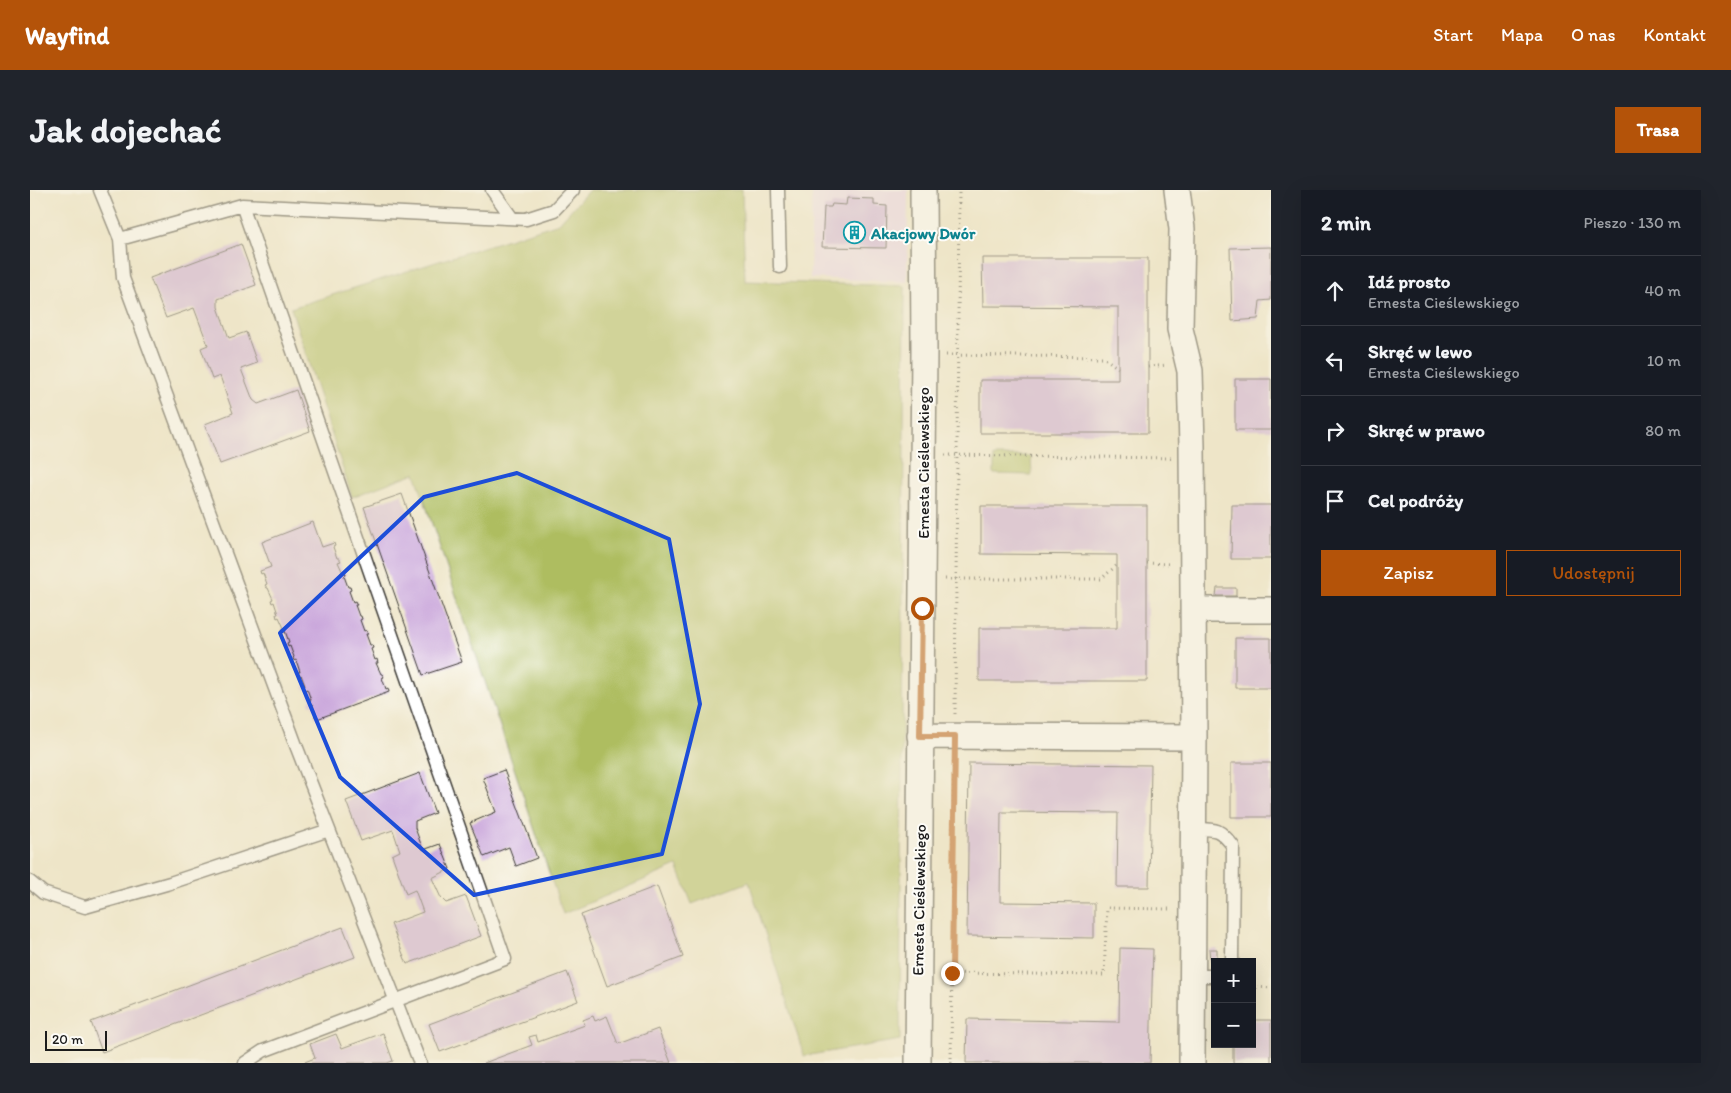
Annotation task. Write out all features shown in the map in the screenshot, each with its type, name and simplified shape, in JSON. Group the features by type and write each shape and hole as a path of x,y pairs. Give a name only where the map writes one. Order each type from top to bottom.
{"street":[{"name":"Ernesta Cieślewskiego","path":"918,1063 923,190"},
{"path":"1177,190 1182,229 1180,329 1190,371 1192,458 1194,610 1193,910 1203,976 1192,1063"},
{"path":"1194,610 1271,610"},
{"path":"920,736 1194,737"}],"lane":[{"path":"100,190 120,239 123,278 297,748 420,1063"},
{"path":"492,190 512,218"},
{"path":"120,239 242,205 526,218 554,210 573,190"},
{"path":"778,190 780,267"},
{"path":"242,205 505,959 262,1051 244,1063"},
{"path":"1194,829 1215,829 1225,836 1233,846 1232,958"},
{"path":"30,882 43,893 65,902 85,907 170,883 329,830"}],"path":[{"path":"951,1063 959,190"},
{"path":"940,354 1103,357 1118,368"},
{"path":"940,455 1192,458"},
{"path":"940,579 1101,579 1117,565"},
{"path":"952,973 1104,974 1107,908 1193,910"},
{"path":"1256,988 1271,988"}],"highlighted area":[{"path":"517,473 669,539 700,704 662,854 474,895 340,777 280,633 424,497"}],"shaded area":[{"path":"812,190 908,190 907,282 810,278"}],"green space":[{"path":"589,190 742,190 745,281 905,286 900,1040 804,1056 749,882 692,904 677,866 563,914 415,473 352,497 291,308 559,223"},
{"path":"994,456 1031,456 1032,475 994,474"}],"building":[{"name":"Akacjowy Dwór","path":"847,198 874,199 874,205 887,206 886,248 822,247 824,207 831,207 832,204 846,205"},
{"path":"241,244 256,285 218,299 218,307 229,338 246,332 257,363 241,369 253,400 258,404 296,390 310,431 220,464 205,424 233,413 220,376 212,379 201,348 208,345 194,308 166,318 150,278"},
{"path":"1271,247 1271,300 1260,301 1258,319 1232,321 1230,248"},
{"path":"982,258 1148,258 1148,433 980,433 980,380 1118,380 1118,307 983,306"},
{"path":"1235,379 1271,379 1271,430 1235,430"},
{"path":"402,494 462,662 423,675 364,507"},
{"path":"1232,505 1271,505 1271,559 1231,559"},
{"path":"981,506 1147,506 1147,681 979,681 979,628 1117,628 1117,555 981,554"},
{"path":"313,522 322,547 334,543 335,546 333,547 337,558 341,561 338,562 343,573 345,572 346,575 344,576 348,587 350,587 351,590 349,591 353,602 355,601 357,605 355,605 359,616 361,616 362,619 360,620 364,631 366,630 368,634 366,634 373,648 371,649 375,660 377,659 378,663 376,663 384,677 382,678 389,692 317,719 314,716 316,715 312,704 310,705 309,701 311,700 307,689 305,690 303,687 305,686 301,675 299,676 298,672 300,672 296,660 294,661 290,646 288,647 287,643 289,642 285,631 283,632 282,629 284,628 279,617 277,618 276,614 278,614 274,602 272,603 271,600 273,599 265,585 267,584 263,573 261,574 260,571 271,567 262,542"},
{"path":"1217,588 1236,588 1236,596 1216,596"},
{"path":"1235,638 1271,638 1271,688 1235,688"},
{"path":"969,763 1151,765 1149,887 1117,887 1118,813 1001,812 1000,902 1094,903 1094,938 967,936"},
{"path":"1231,763 1271,763 1271,817 1231,817"},
{"path":"504,770 537,858 516,866 509,847 484,857 470,823 496,812 483,778"},
{"path":"420,773 435,813 415,821 415,828 423,850 440,844 450,869 432,878 441,898 446,903 466,896 481,936 407,964 391,924 423,912 415,890 406,894 392,855 400,851 393,830 361,841 346,801"},
{"path":"657,886 683,957 607,986 581,915"},
{"path":"343,927 355,957 102,1052 91,1022"},
{"path":"1120,948 1153,949 1150,1063 966,1063 967,1019 1119,1022"},
{"path":"1209,949 1217,949 1217,958 1211,958 1210,961"},
{"path":"567,972 578,1001 440,1052 429,1024"},
{"path":"593,1016 595,1021 607,1016 618,1044 658,1029 671,1063 484,1063 532,1045 529,1037 536,1035 538,1042 585,1025 583,1020"},
{"path":"1256,1020 1271,1020 1271,1063 1233,1063 1233,1048 1256,1048"},
{"path":"383,1033 393,1061 387,1063 302,1063 315,1058 310,1044 336,1034 342,1048"}],"place":[{"name":"Akacjowy Dwór","path":"855,233"}],"route":[{"path":"922,608 920,736 955,736 952,973"}]}
